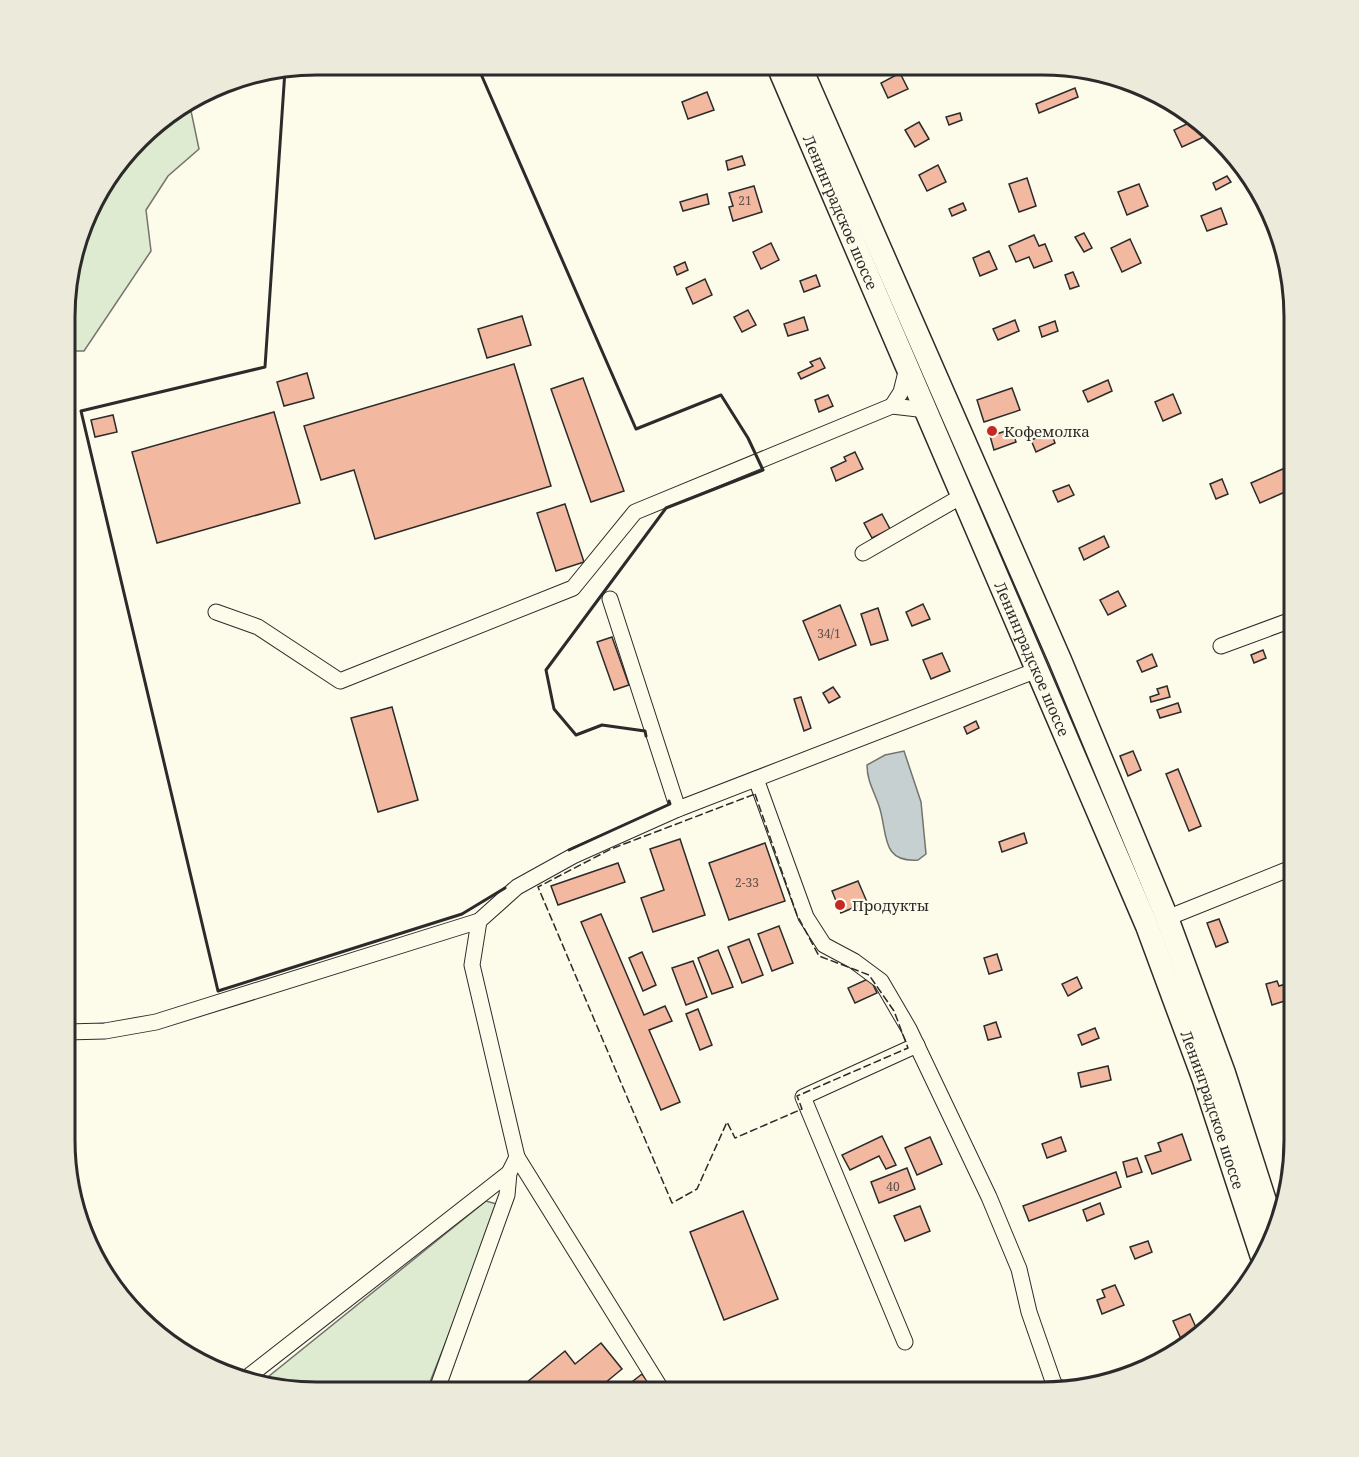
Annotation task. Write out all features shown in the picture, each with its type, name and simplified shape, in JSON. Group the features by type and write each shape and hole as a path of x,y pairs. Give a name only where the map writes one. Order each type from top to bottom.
{"highway":[{"name":"Ленинградское шоссе","path":"782,75 1147,926 1204,1080 1259,1247"},
{"name":"Ленинградское шоссе","path":"804,75 1055,649 1167,918 1224,1073 1271,1219"}],"street":[{"path":"892,406 901,392 907,365"},
{"path":"216,612 258,627 340,681 573,588 635,512 892,406 918,409 928,414"},
{"path":"862,554 962,495"},
{"path":"610,599 678,809"},
{"path":"1221,646 1284,623"},
{"path":"75,1032 105,1031 156,1022 479,921 526,882 573,856 678,809 1037,670"},
{"path":"756,779 806,917 824,945 854,961 881,981 917,1046 989,1197 1019,1269 1029,1312 1053,1381"},
{"path":"1167,918 1284,871"},
{"path":"479,921 472,965 517,1157 657,1382"},
{"path":"905,1342 803,1096 917,1046"},
{"path":"440,1382 507,1196 509,1173 517,1157"},
{"path":"252,1373 509,1173"}],"green space":[{"path":"192,110 199,149 168,176 146,210 151,251 84,351 75,351 77,285 83,254 93,224 107,196 135,157 157,135"},
{"path":"486,1201 500,1205 430,1382 317,1382 268,1377"}],"shaded area":[{"path":"904,751 921,802 926,854 918,860 906,860 891,851 867,771 867,765 885,755"}],"building":[{"path":"901,75 908,89 888,98 881,83"},
{"path":"1075,88 1078,97 1039,113 1036,104"},
{"path":"707,92 714,110 688,119 682,102"},
{"path":"960,113 962,120 949,125 946,117"},
{"path":"919,122 929,139 915,147 905,130"},
{"path":"1187,124 1204,137 1182,147 1174,130"},
{"path":"742,156 745,165 728,170 726,161"},
{"path":"938,165 946,182 927,191 919,175"},
{"path":"1227,176 1231,182 1216,190 1213,183"},
{"path":"1027,178 1036,206 1019,212 1009,184"},
{"path":"1139,184 1148,206 1127,215 1118,192"},
{"path":"754,186 762,212 733,221 729,207 733,206 729,193"},
{"path":"707,194 709,204 683,211 680,202"},
{"path":"963,203 966,210 952,216 949,209"},
{"path":"1221,208 1227,224 1207,231 1201,216"},
{"path":"1084,233 1092,248 1084,252 1075,237"},
{"path":"1034,235 1039,246 1045,244 1052,261 1034,268 1029,257 1016,262 1009,246"},
{"path":"1130,239 1141,263 1122,272 1111,248"},
{"path":"771,243 779,260 761,269 753,252"},
{"path":"989,251 997,269 980,276 973,258"},
{"path":"685,262 688,270 677,275 674,267"},
{"path":"1073,272 1079,286 1070,289 1065,275"},
{"path":"816,275 820,286 804,292 800,281"},
{"path":"705,279 712,295 693,304 686,288"},
{"path":"748,310 756,325 742,332 734,317"},
{"path":"522,316 531,345 487,358 478,329"},
{"path":"804,317 808,330 788,336 784,324"},
{"path":"1015,320 1019,331 998,340 993,329"},
{"path":"1055,321 1058,331 1042,337 1039,327"},
{"path":"820,358 825,368 801,379 798,373 813,366 810,362"},
{"path":"514,364 551,486 375,539 354,470 321,480 304,426"},
{"path":"307,373 314,398 284,406 277,382"},
{"path":"583,378 624,491 591,502 551,389"},
{"path":"1108,380 1112,391 1088,402 1083,391"},
{"path":"1012,388 1020,410 984,422 977,400"},
{"path":"1173,394 1181,413 1163,421 1155,402"},
{"path":"828,395 833,406 819,412 815,400"},
{"path":"274,412 300,503 157,543 132,452"},
{"path":"113,415 117,432 95,437 91,420"},
{"path":"1012,429 1016,442 994,450 990,436"},
{"path":"1051,432 1055,443 1036,452 1031,440"},
{"path":"855,452 863,469 836,481 831,468 846,461 844,457"},
{"path":"1284,468 1284,492 1260,503 1251,483"},
{"path":"1222,479 1228,494 1216,499 1210,484"},
{"path":"1069,485 1074,495 1058,502 1053,491"},
{"path":"565,504 584,562 556,571 537,513"},
{"path":"882,514 890,529 872,538 864,523"},
{"path":"1104,536 1109,547 1084,560 1079,548"},
{"path":"1118,591 1126,606 1108,615 1100,600"},
{"path":"923,604 930,619 912,626 906,612"},
{"path":"840,605 856,645 819,660 803,621"},
{"path":"878,608 888,640 871,645 861,614"},
{"path":"612,637 629,685 614,690 597,642"},
{"path":"1263,650 1266,658 1254,663 1251,655"},
{"path":"942,653 950,671 931,679 923,660"},
{"path":"1152,654 1157,666 1142,672 1137,661"},
{"path":"1167,686 1170,697 1151,702 1150,697 1159,694 1157,689"},
{"path":"833,687 840,697 829,703 823,693"},
{"path":"801,697 811,728 804,731 794,699"},
{"path":"1178,703 1181,712 1160,718 1157,710"},
{"path":"392,707 418,800 378,812 351,718"},
{"path":"976,721 979,728 967,734 964,727"},
{"path":"1133,751 1141,770 1128,776 1120,756"},
{"path":"1178,769 1201,826 1189,831 1166,774"},
{"path":"1024,833 1027,843 1002,852 999,842"},
{"path":"680,839 705,915 653,932 641,898 664,890 650,849"},
{"path":"765,843 785,901 729,920 709,863"},
{"path":"618,863 625,882 558,905 551,886"},
{"path":"858,881 867,902 841,913 832,891"},
{"path":"601,914 644,1015 665,1006 672,1021 649,1030 680,1102 661,1110 581,922"},
{"path":"1219,919 1228,942 1216,947 1207,923"},
{"path":"779,926 793,963 772,971 758,934"},
{"path":"749,939 763,975 742,983 728,947"},
{"path":"718,950 733,987 712,994 698,958"},
{"path":"642,952 656,985 643,991 629,958"},
{"path":"997,954 1002,970 989,974 984,958"},
{"path":"693,961 707,997 686,1005 672,968"},
{"path":"1077,977 1082,988 1068,996 1062,984"},
{"path":"870,978 877,993 855,1003 848,988"},
{"path":"1277,981 1279,986 1284,984 1284,1001 1272,1005 1266,984"},
{"path":"698,1009 712,1045 700,1050 686,1014"},
{"path":"996,1022 1001,1037 988,1040 984,1026"},
{"path":"1095,1028 1099,1038 1082,1045 1078,1035"},
{"path":"1108,1066 1111,1080 1081,1087 1078,1073"},
{"path":"1182,1134 1191,1160 1152,1174 1145,1156 1161,1151 1158,1143"},
{"path":"882,1136 896,1165 886,1169 879,1156 850,1170 842,1155"},
{"path":"930,1137 942,1164 917,1175 905,1148"},
{"path":"1061,1137 1066,1151 1047,1158 1042,1144"},
{"path":"1137,1158 1142,1172 1127,1177 1123,1162"},
{"path":"907,1168 915,1189 879,1203 871,1182"},
{"path":"1116,1172 1121,1187 1029,1221 1023,1206"},
{"path":"1100,1203 1104,1214 1087,1221 1083,1210"},
{"path":"920,1206 930,1231 905,1241 894,1216"},
{"path":"743,1211 778,1299 724,1320 690,1232"},
{"path":"1148,1241 1152,1252 1135,1259 1130,1247"},
{"path":"1115,1285 1124,1305 1102,1314 1097,1300 1105,1297 1102,1290"},
{"path":"1190,1314 1196,1327 1181,1338 1173,1321"},
{"path":"601,1343 622,1369 606,1382 527,1382 565,1351 575,1364"},
{"path":"642,1374 648,1382 632,1382"}],"fence":[{"path":"755,794 797,915 819,956 869,975 894,1011 908,1048 797,1096 802,1109 735,1138 727,1122 697,1189 672,1203 538,887 611,849 755,794"}],"wall":[{"path":"481,75 636,429 721,395 748,438 763,470 666,508 546,670 554,709 576,735 602,725 645,731 646,736"},
{"path":"285,77 265,367 81,411 218,991 462,914 505,888"},
{"path":"569,850 670,804 669,801"}],"place":[{"name":"Кофемолка","path":"992,431"},
{"name":"Продукты","path":"840,905"}]}
